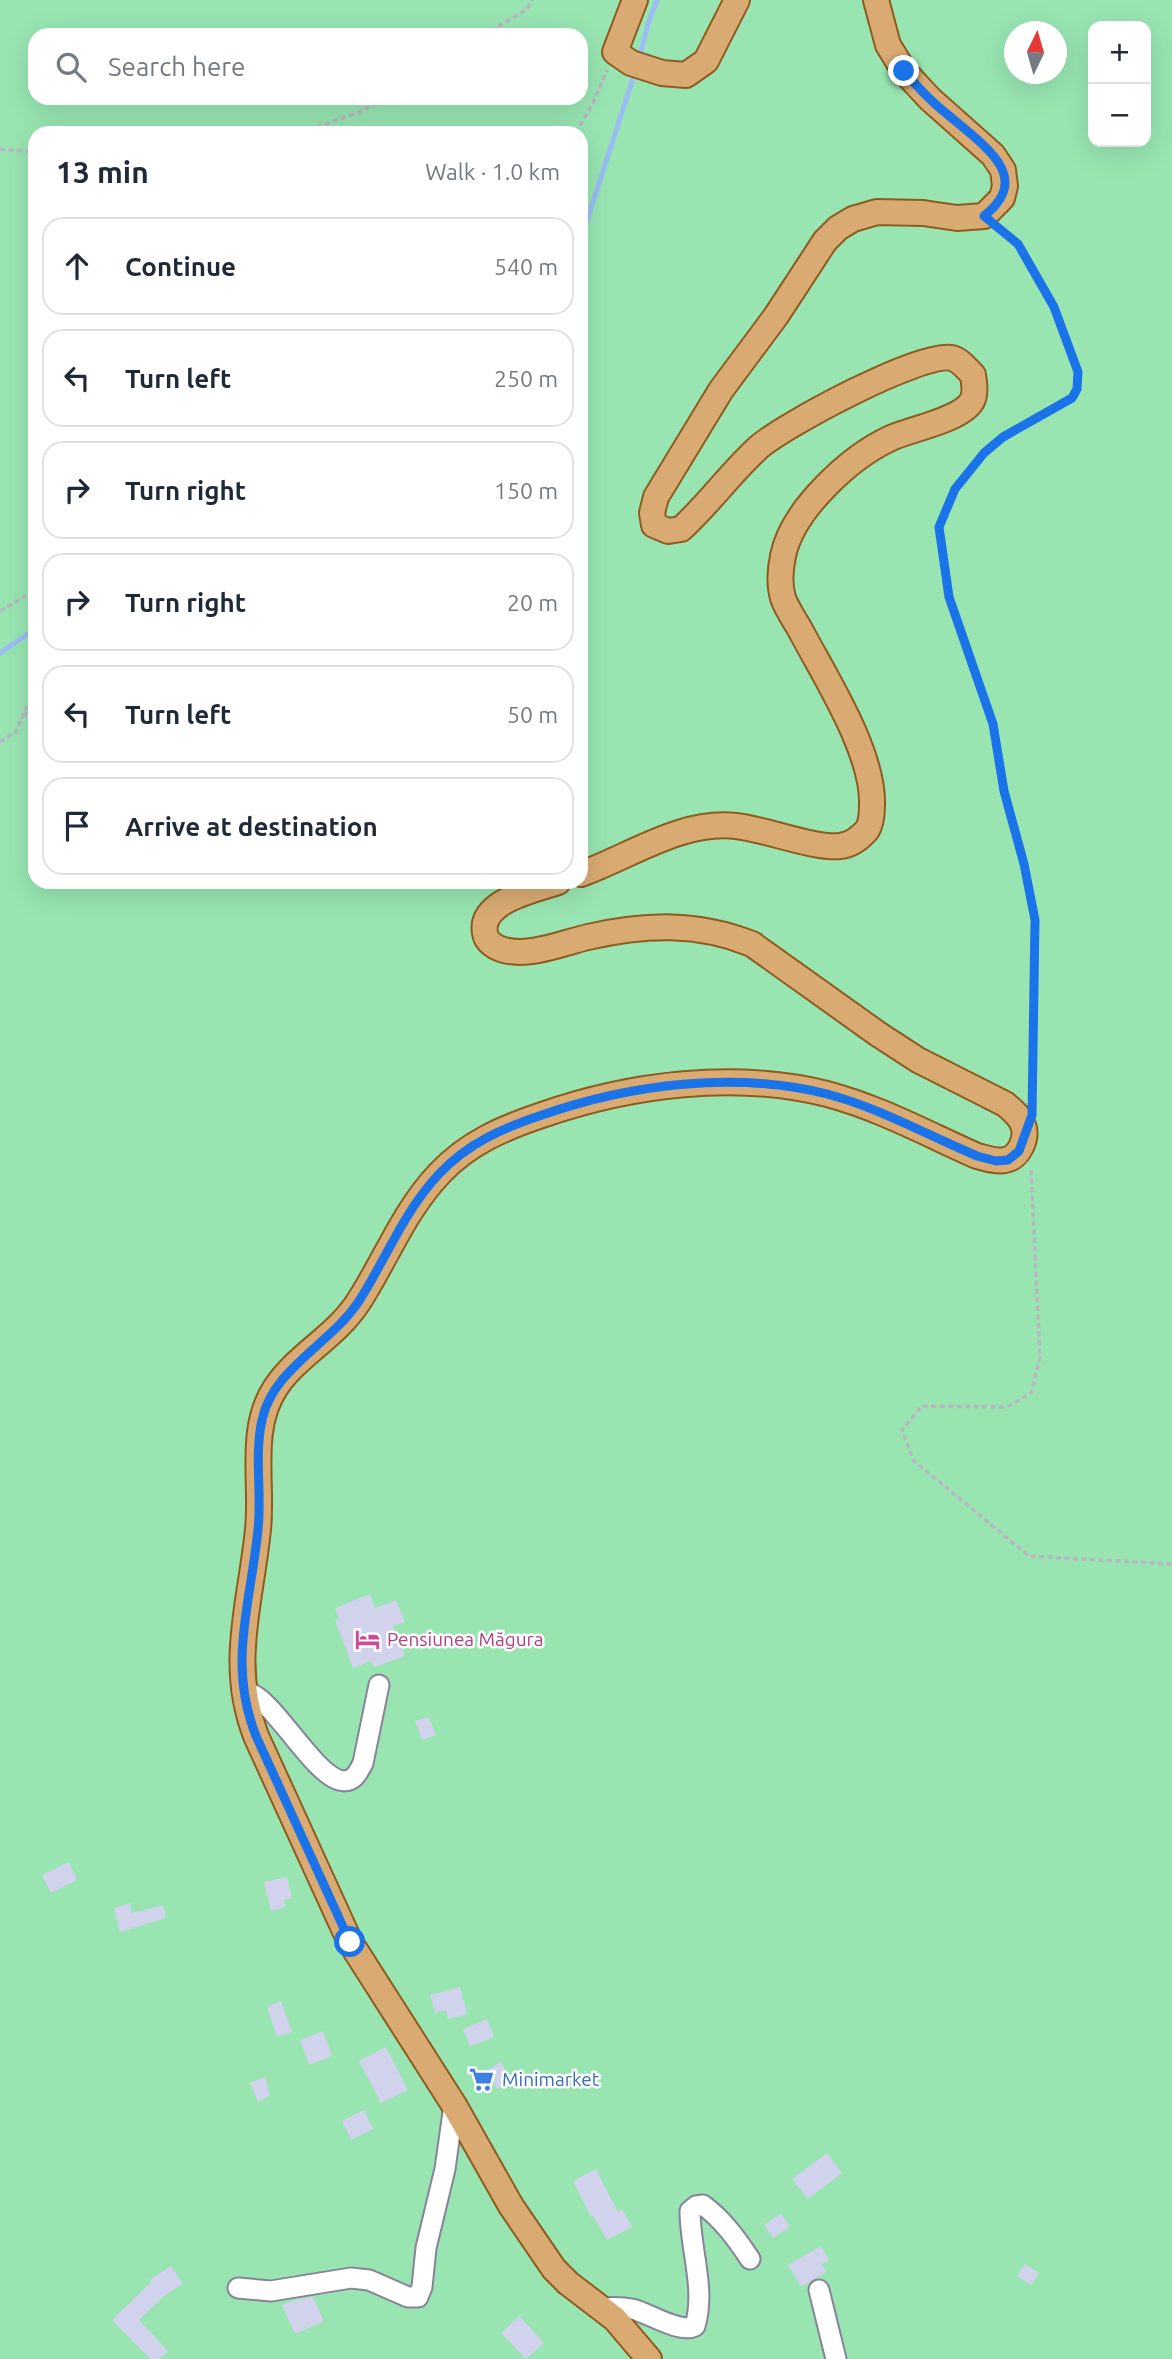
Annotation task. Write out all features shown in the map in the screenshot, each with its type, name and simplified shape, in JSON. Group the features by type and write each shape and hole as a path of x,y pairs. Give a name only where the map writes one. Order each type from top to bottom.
{"main road":[{"path":"635,0 615,52 631,63 662,73 686,75 706,61 737,0"},
{"path":"588,871 679,832 698,828 734,826 840,846 856,841 868,828 873,788 867,763 825,675 784,599 780,580 783,554 796,525 829,483 863,454 890,438 957,414 972,401 975,388 973,374 953,358 938,358 870,384 831,402 760,446 681,529 668,531 654,525 652,513 656,497 721,390 776,316 825,241 838,228 853,219 877,212 923,213 957,218 984,216 1002,198 1005,186 1003,170 993,155 930,99 904,71 888,45 876,0"},
{"path":"539,889 493,908 485,922 485,935 491,944 504,950 527,951 620,930 674,926 705,929 732,936 752,944 918,1060 1005,1104 1024,1126 1024,1137 1019,1151 1008,1160 996,1161 977,1156 861,1104 824,1094 770,1086 703,1083 643,1088 571,1105 505,1128 465,1150 440,1173 408,1214 358,1303 340,1325 276,1386 267,1405 259,1439 259,1522 242,1640 242,1690 256,1736 350,1942 454,2105 511,2206 542,2252 568,2283 603,2308 629,2333 649,2359"}],"street":[{"path":"242,1690 258,1697 332,1777 342,1781 351,1780 363,1763 379,1685"},
{"path":"238,2288 271,2291 351,2278 369,2280 408,2297 418,2297 422,2287 426,2248 445,2169 454,2105"},
{"path":"603,2308 629,2308 678,2328 689,2329 695,2326 698,2316 698,2287 690,2211 696,2206 703,2205 713,2213 731,2231 750,2259"},
{"path":"819,2290 836,2359"}],"path":[{"path":"496,28 527,9 532,0"},
{"path":"580,126 615,52"},
{"path":"320,126 372,105"},
{"path":"0,149 28,151"},
{"path":"984,216 1018,244 1054,307 1078,372 1077,389 1072,398 1003,437 984,453 955,489 939,527 949,597 993,724 1004,791 1024,864 1035,920 1033,1104"},
{"path":"0,611 28,596"},
{"path":"0,742 16,732 28,704"},
{"path":"22,718 28,712"},
{"path":"1024,1137 1030,1159 1040,1358 1031,1394 1007,1407 922,1406 902,1430 913,1460 1029,1556 1172,1564"}],"green space":[{"path":"0,0 1172,0 1172,2359 0,2359"}],"building":[{"path":"370,1594 375,1608 396,1600 405,1622 393,1626 405,1656 374,1667 371,1661 353,1668 335,1620 339,1618 335,1608"},
{"path":"429,1717 436,1735 422,1740 415,1721"},
{"path":"69,1862 77,1880 51,1893 42,1875"},
{"path":"287,1877 292,1898 284,1900 286,1907 271,1911 264,1882"},
{"path":"130,1903 132,1913 163,1905 166,1918 120,1932 114,1908"},
{"path":"460,1987 467,2014 448,2019 446,2010 435,2013 430,1995"},
{"path":"281,2001 292,2032 277,2037 267,2007"},
{"path":"487,2019 494,2037 470,2046 463,2029"},
{"path":"323,2031 332,2056 309,2065 300,2040"},
{"path":"386,2047 408,2090 381,2103 359,2061"},
{"path":"501,2062 511,2081 497,2089 487,2070"},
{"path":"265,2077 270,2095 258,2102 250,2083"},
{"path":"364,2110 373,2129 351,2140 342,2121"},
{"path":"827,2153 842,2173 808,2199 792,2179"},
{"path":"596,2169 618,2212 622,2209 632,2227 607,2240 593,2216 591,2217 573,2181"},
{"path":"781,2213 790,2227 773,2238 764,2225"},
{"path":"821,2246 829,2260 822,2264 826,2272 801,2287 788,2265"},
{"path":"1025,2264 1039,2273 1031,2285 1017,2276"},
{"path":"171,2266 183,2284 164,2296 139,2320 168,2351 159,2359 150,2359 112,2320 151,2282 150,2280"},
{"path":"313,2297 324,2321 295,2334 282,2305"},
{"path":"519,2316 544,2343 526,2359 501,2333"}],"waterway":[{"path":"639,59 657,0"},
{"path":"588,217 635,72"},
{"path":"0,653 28,634"}],"place":[{"name":"Pensiunea Măgura","path":"367,1639"},
{"name":"Minimarket","path":"482,2079"}],"route":[{"path":"350,1942 256,1736 242,1690 242,1640 259,1522 259,1439 262,1420 276,1386 340,1325 358,1303 421,1196 440,1173 465,1150 485,1137 571,1105 662,1085 742,1084 824,1094 892,1116 977,1156 996,1161 1008,1160 1019,1151 1032,1115 1035,1083 1035,920 1024,864 1004,791 993,724 949,597 939,527 955,489 984,453 1003,437 1072,398 1077,389 1078,372 1054,307 1018,244 984,216 1002,198 1005,186 1003,170 993,155 930,99 904,71"}]}
